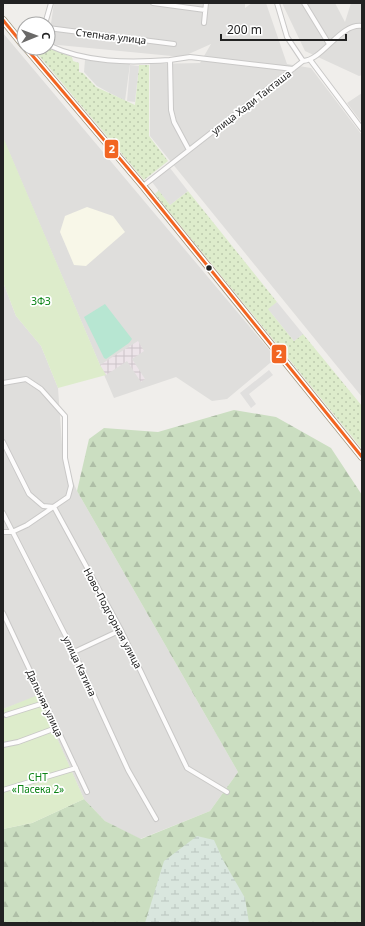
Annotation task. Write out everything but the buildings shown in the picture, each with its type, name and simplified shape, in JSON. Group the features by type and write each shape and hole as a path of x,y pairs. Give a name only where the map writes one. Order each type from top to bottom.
{"main road":[{"path":"3,20 16,36"},
{"path":"33,56 143,186 362,457"}],"street":[{"path":"47,16 51,3"},
{"path":"153,3 205,10"},
{"path":"204,23 206,3"},
{"path":"277,3 287,37 303,61 311,61 329,44 350,28 362,26"},
{"path":"304,3 329,44"},
{"name":"Степная улица","path":"56,29 174,44"},
{"path":"56,48 69,54 88,58 135,62 190,57 293,69"},
{"path":"170,60 171,110 174,122 189,150"},
{"name":"улица Хади Такташа","path":"143,186 303,61"},
{"path":"311,61 362,129"},
{"path":"3,383 26,379 41,390 65,416 65,458 72,486 68,497 54,507 27,525 12,532 3,532"},
{"path":"3,442 29,494 43,506 54,507"},
{"name":"Ново-Подгорная улица","path":"54,507 121,630 187,768 227,792"},
{"name":"улица Катина","path":"3,513 74,652 128,770 156,819"},
{"name":"Дальняя улица","path":"3,613 44,704 87,792"},
{"path":"74,652 121,630"},
{"path":"6,715 44,704"},
{"path":"3,745 18,742 56,728"},
{"path":"3,790 76,768"}],"shaded area":[{"path":"54,3 245,3 245,8 252,3 266,3 287,64 311,68 362,135 362,397 150,136 150,64 200,63 211,44 182,57 56,45 56,16 52,16"},
{"path":"282,3 335,3 345,22 351,3 362,3 362,75 359,76 305,51"},
{"path":"3,33 16,48 16,56 22,56 276,358 227,399 212,401 176,377 114,398 3,138"},
{"path":"85,60 130,64 125,101 97,86 84,72"},
{"path":"130,65 139,66 135,102 127,101"},
{"path":"362,93 362,123 347,103"},
{"path":"170,168 188,191 170,205 152,182"},
{"path":"87,207 113,216 125,232 86,266 74,265 60,232 65,216"},
{"path":"3,282 16,316 41,346 58,388 63,459 77,491 238,772 210,811 140,839 105,821 84,799 38,696 3,709"},
{"path":"277,302 303,334 294,341 268,309"},
{"path":"138,341 144,351 132,359 145,379 141,382 127,361 106,375 100,365"},
{"path":"269,370 273,375 249,394 256,404 251,408 240,393"}],"green space":[{"path":"56,51 72,57 73,61 79,63 79,72 83,73 96,87 135,105 139,65 149,65 149,136 168,161 144,180 39,56 56,56"},
{"name":"ЗФЗ","path":"3,137 100,365 106,375 58,388 41,346 16,316 3,282"},
{"path":"159,190 170,205 188,191 277,302 269,310 294,341 303,334 362,406 362,449 155,194"},
{"path":"105,304 132,339 129,343 106,359 104,358 84,317"},
{"path":"234,410 276,417 331,448 362,495 362,923 3,923 3,829 32,823 84,799 105,821 141,839 210,811 238,772 77,491 89,439 104,428 158,432"},
{"name":"СНТ «Пасека 2»","path":"38,695 84,799 32,823 3,829 3,709"},
{"path":"197,836 214,840 223,860 245,898 249,923 145,923 164,861"}],"transit line":[{"name":"2","path":"3,20 16,36"},
{"name":"2","path":"33,56 143,186 362,457"}]}
